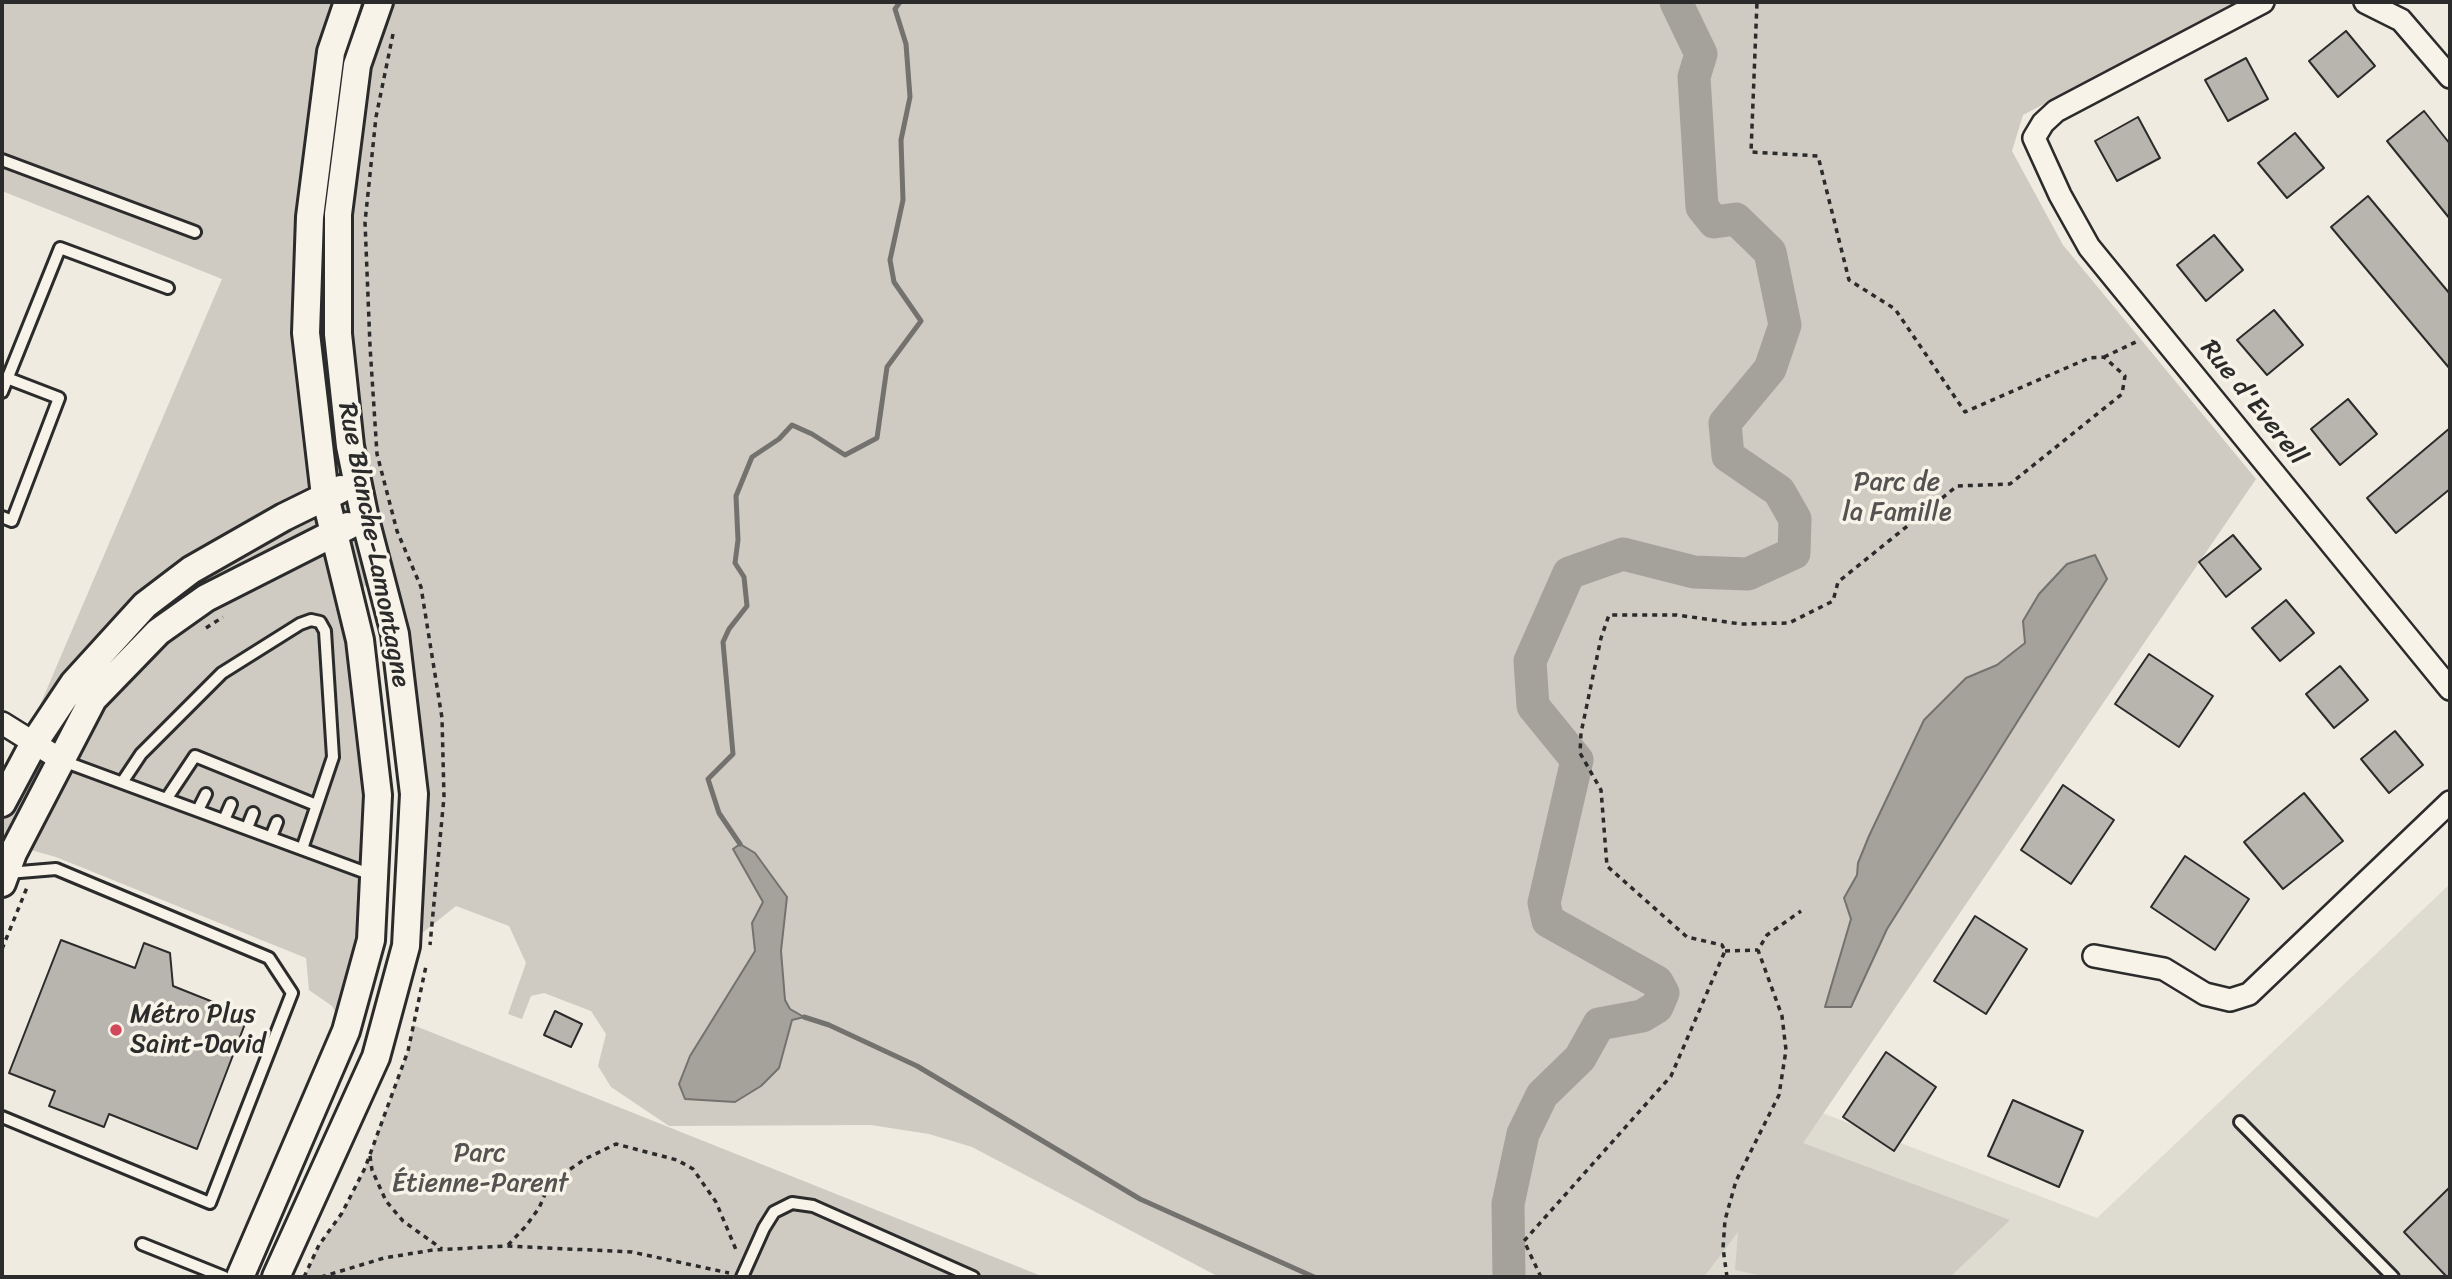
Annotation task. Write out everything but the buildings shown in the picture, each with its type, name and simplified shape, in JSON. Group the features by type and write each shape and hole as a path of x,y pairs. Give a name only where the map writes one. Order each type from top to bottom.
{"street":[{"name":"Rue Blanche-Lamontagne","path":"240,1277 346,1031 371,940 379,795 360,640 325,496 306,333 310,217 331,52 348,2"},
{"name":"Rue Blanche-Lamontagne","path":"276,1277 376,1057 406,946 414,794 395,634 350,446 338,334 338,214 357,65 379,2"},
{"name":"Rue d'Everell","path":"2263,2 2056,111 2034,138 2060,195 2089,247 2450,689"},
{"path":"2365,2 2401,20 2450,78"},
{"path":"2,803 34,743 75,682 145,605 191,570 325,496 357,482"},
{"path":"3,876 93,699 158,632 206,598 334,532 368,530"},
{"path":"2,723 63,761"},
{"path":"2094,956 2164,968 2205,994 2230,1000 2249,994 2450,802"}],"lane":[{"path":"2,160 195,232"},
{"path":"2,392 60,248 168,288"},
{"path":"2,517 12,521 59,398 7,378"},
{"path":"123,781 141,754 222,673 300,624 311,620 320,622 325,631 333,757 302,849"},
{"path":"167,798 195,756 219,770 263,788 316,805"},
{"path":"63,761 374,876"},
{"path":"198,810 206,794"},
{"path":"224,820 231,804"},
{"path":"247,828 253,813"},
{"path":"271,837 277,822"},
{"path":"2,1117 210,1203 292,993 269,958 56,869 3,876"},
{"path":"2240,1122 2393,1277"},
{"path":"743,1275 774,1212 792,1203 813,1206 973,1277"},
{"path":"142,1244 224,1277"}],"path":[{"path":"1756,2 1751,152 1818,156 1849,280 1895,309 1965,412 2089,358 2104,357 2158,331"},
{"path":"368,530 397,531 377,454 365,222 376,117 394,32"},
{"path":"1541,1277 1524,1241 1671,1076 1725,951 1722,945 1687,937 1607,866 1601,790 1580,752 1581,733 1601,638 1609,615 1676,615 1741,624 1789,623 1833,601 1838,582 1957,486 2010,484 2122,394 2124,376 2104,357"},
{"path":"197,634 229,613"},
{"path":"2,949 33,872"},
{"path":"1758,950 1767,935 1801,911"},
{"path":"1725,951 1758,950"},
{"path":"1727,1277 1723,1248 1724,1220 1737,1181 1779,1095 1786,1050 1782,1016 1758,950"},
{"path":"507,1246 539,1208 550,1183 585,1159 616,1144 677,1160 693,1169 716,1202 743,1275"},
{"path":"370,1154 372,1170 386,1200 403,1221 442,1249"},
{"path":"321,1277 384,1258 442,1249 507,1246 632,1252 743,1275"}],"shaded area":[{"path":"2095,555 2107,579 1887,929 1851,1007 1825,1007 1851,919 1844,898 1857,875 1858,863 1869,836 1924,720 1966,678 1997,665 2025,643 2023,621 2039,594 2067,564"},
{"path":"740,844 755,853 787,897 781,951 785,1000 790,1009 804,1017 792,1020 779,1068 761,1086 735,1102 685,1099 679,1084 690,1056 755,951 752,923 763,902 733,849"},
{"path":"2450,884 2450,1277 1704,1277 1822,1113 2097,1218"}],"green space":[{"name":"Parc de la Famille","path":"2,2 2238,2 2023,115 2012,151 2063,245 2256,479 1803,1143 2010,1220 1950,1277 1767,1277 1735,1270 1738,1232 1704,1277 1219,1277 972,1147 929,1134 871,1125 669,1126 611,1087 598,1066 606,1034 591,1011 544,993 531,996 522,1019 508,1014 526,963 509,926 456,906 406,946 414,794 381,580 348,593 378,795 346,1031 332,1006 309,990 306,958 56,857 2,842 2,794 222,279 2,191"},
{"name":"Parc Étienne-Parent","path":"413,1025 1044,1277 304,1277 319,1245 342,1213 365,1168 408,1051"}],"waterway":[{"path":"740,844 719,813 708,779 733,754 723,642 729,629 747,606 744,577 735,563 738,540 736,496 752,457 779,439 792,425 845,455 877,438 887,367 921,321 894,282 890,260 903,200 901,140 910,97 906,44 895,9 900,2"},
{"path":"1509,1277 1508,1204 1523,1134 1542,1095 1580,1058 1599,1024 1642,1016 1657,1007 1663,993 1657,982 1548,921 1544,903 1577,760 1533,706 1530,661 1569,573 1623,554 1694,572 1748,574 1794,553 1795,519 1779,491 1728,456 1725,423 1770,369 1785,325 1770,252 1736,219 1714,222 1702,207 1694,77 1701,54 1676,2"},
{"path":"804,1017 829,1025 917,1066 1140,1199 1314,1277"}],"place":[{"name":"Métro Plus Saint-David","path":"116,1030"}]}
